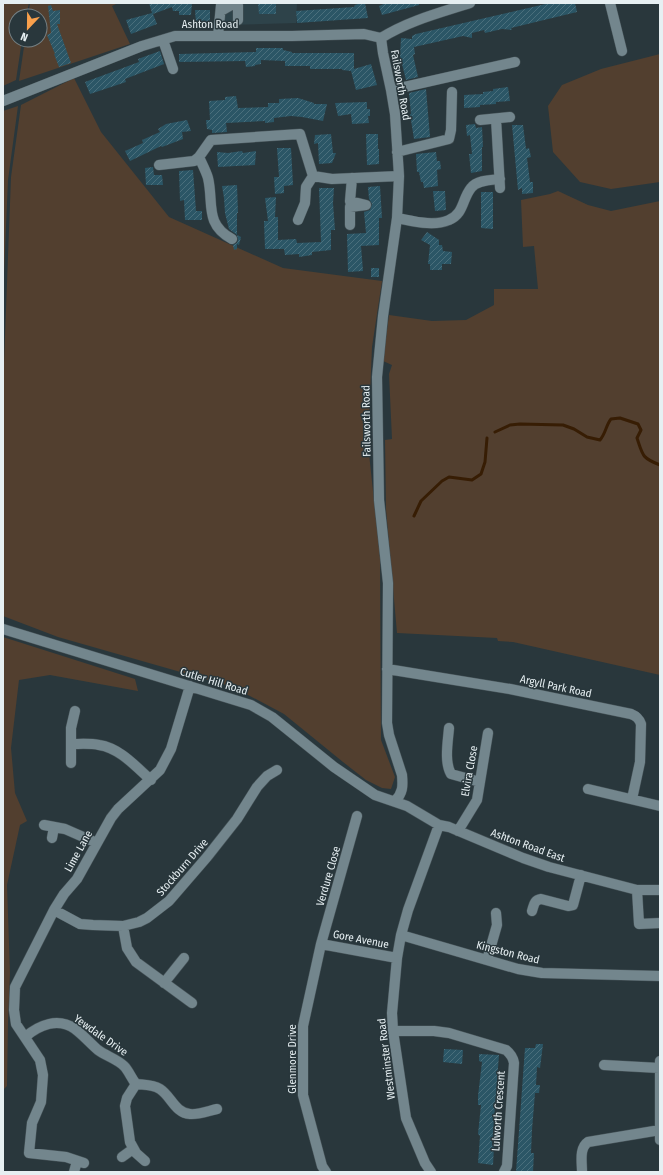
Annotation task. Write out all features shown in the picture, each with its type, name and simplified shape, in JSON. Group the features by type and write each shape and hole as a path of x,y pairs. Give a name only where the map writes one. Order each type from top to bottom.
{"street":[{"path":"218,36 221,7 236,3 238,5 238,20"},
{"path":"381,38 396,29 470,3"},
{"path":"610,3 622,50"},
{"name":"Ashton Road","path":"4,101 142,46 175,36 292,36 364,34 381,38"},
{"name":"Failsworth Road","path":"381,38 382,53 395,114 398,176 397,218 384,310 377,377 379,500 388,584 387,723 389,735 403,781 401,793 395,801"},
{"path":"163,40 174,69"},
{"path":"391,90 515,62"},
{"path":"397,152 449,139 451,130 452,92"},
{"path":"480,120 510,117"},
{"path":"397,218 425,223 449,220 455,217 460,211 471,188 485,180 500,183 496,119"},
{"path":"159,165 194,161 199,158 211,140 300,134 313,176 306,187 305,203 298,220"},
{"path":"199,158 208,177 212,218 216,227 223,234 232,239"},
{"path":"313,176 332,179 398,176"},
{"path":"350,225 350,207 366,204 350,202 352,178"},
{"name":"Cutler Hill Road","path":"3,629 242,701 261,710 284,726 334,767 362,787 375,795 395,801"},
{"name":"Argyll Park Road","path":"387,669 510,689 636,716 641,724 640,762 632,799"},
{"name":"Lime Lane","path":"28,1163 32,1123 41,1102 43,1075 40,1060 18,1028 14,1018 15,988 54,910 64,894 77,879 111,818 118,809 151,780 160,770 170,749 190,686"},
{"path":"71,763 71,728 75,711"},
{"path":"449,728 447,761 451,774 480,782"},
{"name":"Elvira Close","path":"458,831 477,800 488,733"},
{"path":"71,744 100,745 112,748 151,780"},
{"name":"Stockburn Drive","path":"54,910 80,924 124,926 147,918 169,901 237,819 257,787 267,776 277,770"},
{"path":"588,790 660,806"},
{"name":"Ashton Road East","path":"395,801 407,806 439,825 458,831 523,858 637,890 660,890"},
{"name":"Verdure Close","path":"321,944 358,816"},
{"name":"Westminster Road","path":"431,1172 425,1163 406,1118 393,1031 393,995 401,935 408,910 439,825"},
{"path":"52,838 49,826 65,829 97,843"},
{"path":"532,911 534,902 538,899 568,906 573,905 581,875"},
{"path":"637,890 639,924 660,923"},
{"path":"487,960 496,930 496,913"},
{"path":"124,926 127,948 136,962 192,1003"},
{"name":"Kingston Road","path":"401,935 518,969 542,973 660,976"},
{"name":"Gore Avenue","path":"321,944 397,958"},
{"name":"Glenmore Drive","path":"321,944 303,1026 303,1095 322,1166 326,1172"},
{"path":"164,983 184,958"},
{"name":"Yewdale Drive","path":"25,1037 36,1028 48,1024 59,1023 70,1026 98,1050 125,1067 136,1084"},
{"name":"Lulworth Crescent","path":"393,1031 434,1031 449,1033 506,1050 510,1053 514,1063 507,1166 504,1172"},
{"path":"660,1061 660,1140"},
{"path":"604,1065 660,1068"},
{"path":"145,1161 133,1149 128,1134 128,1122 124,1106 136,1084 151,1085 165,1093 177,1108 184,1113 195,1114 217,1109"},
{"path":"582,1172 583,1145 588,1142 660,1130"},
{"path":"122,1157 133,1149"},
{"path":"30,1153 66,1157 81,1162 74,1172"}],"shaded area":[{"path":"3,3 29,3 28,8 8,8 8,48 21,48 16,80 3,86"},
{"path":"30,3 118,3 112,6 130,44 19,81 24,48 48,48 48,8 29,8"},
{"path":"225,3 297,3 296,23 225,25"},
{"path":"660,54 660,182 611,189 580,182 553,152 548,106 562,85 601,69"},
{"path":"74,78 101,132 169,217 283,268 382,281 372,347 368,444 380,557 381,740 395,777 391,789 382,788 366,780 284,714 233,687 58,637 3,616 4,363 11,177 21,105"},
{"path":"18,106 8,180 3,297 3,111"},
{"path":"558,191 588,205 611,211 660,201 660,675 513,642 498,641 497,638 397,633 386,509 385,440 392,439 389,374 392,365 383,361 389,315 432,321 466,320 494,305 494,289 538,289 534,246 523,247 521,200"},
{"path":"3,637 135,679 138,691 50,675 19,680 11,748 15,793 27,821 20,825 7,885 10,973 7,1086 3,1090"}],"building":[{"path":"149,3 192,3 191,15 179,15 179,11 173,11 172,7 153,14 157,24 131,34 126,20 152,13"},
{"path":"258,3 276,3 276,14 259,14"},
{"path":"358,3 365,3 368,18 297,23 296,11 354,7"},
{"path":"386,3 419,3 419,5 382,15 379,6"},
{"path":"550,3 575,3 577,12 511,28 512,30 502,29 485,33 484,30 472,33 472,38 463,36 414,47 415,54 413,55 418,77 406,80 400,56 401,38 412,39 412,36 416,34"},
{"path":"51,5 53,11 60,10 60,24 57,24 71,63 59,67 48,37 48,34 51,33 48,6"},
{"path":"195,10 210,10 210,24 196,24"},
{"path":"256,48 283,48 283,50 292,53 354,53 354,69 371,64 377,85 356,90 351,71 342,69 310,69 310,66 285,66 285,61 261,60 261,64 246,67 245,61 179,62 179,54 256,52"},
{"path":"160,51 164,64 125,79 126,82 90,94 85,82 139,62 138,59"},
{"path":"508,87 510,101 480,105 480,107 464,108 464,95 483,94 483,92 493,91 493,89"},
{"path":"426,89 430,137 414,139 410,114 409,93"},
{"path":"236,96 238,108 268,107 268,103 279,103 279,99 298,98 314,104 327,104 323,121 291,116 274,118 274,122 265,123 265,121 226,123 227,132 212,133 212,130 207,129 206,120 210,120 209,101 225,100 225,97"},
{"path":"367,102 367,109 370,109 370,116 368,116 369,123 352,124 351,114 338,116 335,103"},
{"path":"187,120 191,131 182,132 183,139 162,147 161,146 130,161 125,151 143,143 142,140 160,132 158,129 166,124"},
{"path":"475,124 476,128 482,127 482,171 471,173 469,154 472,154 470,135 467,136 466,125"},
{"path":"512,125 523,125 526,149 529,148 531,157 527,158 530,182 533,182 533,193 522,194 522,188 518,190"},
{"path":"331,134 333,153 336,153 332,163 319,164 318,143 314,144 315,135"},
{"path":"366,134 378,134 379,164 367,165"},
{"path":"277,148 291,148 293,185 284,186 284,193 275,194 274,177 279,177"},
{"path":"242,151 243,153 256,151 255,165 218,167 217,152 228,153"},
{"path":"436,152 437,161 440,161 441,169 437,170 438,186 424,188 419,172 417,172 416,154"},
{"path":"153,167 154,175 162,175 163,185 146,185 145,168"},
{"path":"193,170 196,211 202,211 202,220 185,220 184,200 180,201 179,171"},
{"path":"237,185 237,235 229,229 225,213 222,186"},
{"path":"380,186 382,218 379,218 379,245 361,246 363,271 348,272 347,234 366,233 364,212 370,210 372,204 369,199 368,187"},
{"path":"319,188 334,188 333,203 335,230 331,230 331,250 312,252 312,255 299,257 299,254 285,255 284,249 265,249 264,221 268,221 265,198 276,197 275,217 278,217 278,240 296,239 297,243 321,242"},
{"path":"433,191 445,191 446,210 435,211"},
{"path":"481,192 493,192 493,229 481,228"},
{"path":"427,232 439,240 439,245 442,245 443,251 452,252 451,264 442,264 442,270 430,270 430,264 428,264 430,245 421,240"},
{"path":"237,235 241,237 239,245 237,244 237,249 234,250 233,245 237,243 238,240"},
{"path":"371,268 379,268 379,277 371,277"},
{"path":"536,1044 543,1044 540,1068 537,1067 536,1085 540,1085 539,1093 535,1093 532,1130 531,1153 534,1153 533,1172 516,1172 525,1048 535,1048"},
{"path":"444,1049 463,1050 462,1064 443,1062"},
{"path":"479,1054 499,1055 492,1145 494,1146 493,1165 478,1163 480,1136 478,1134 481,1105 478,1105 478,1096 482,1062 479,1061"}],"waterway":[{"path":"495,432 510,425 563,425 574,429 587,437 600,440 604,435 611,419 620,418 638,424 641,430 637,438 642,453 646,458 660,465"},
{"path":"414,516 421,501 442,481 449,477 472,480 481,474 485,462 487,438"}]}
